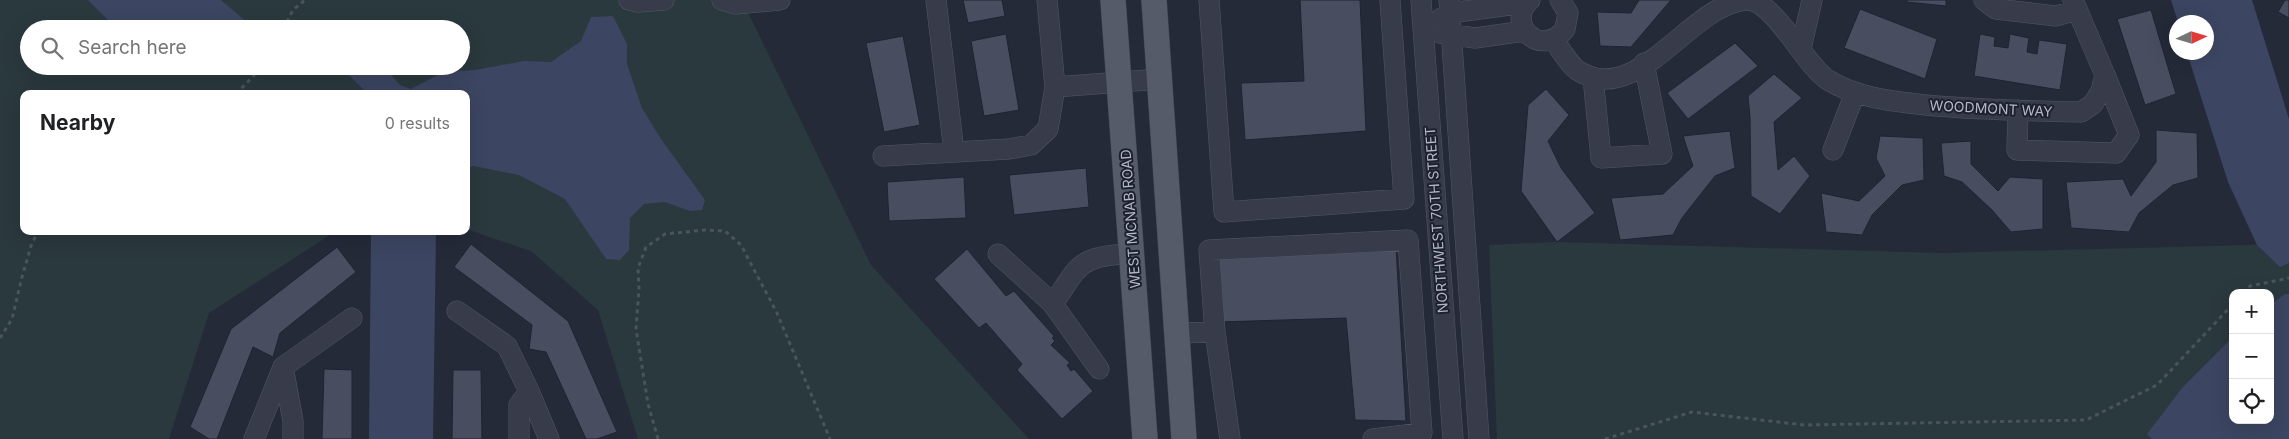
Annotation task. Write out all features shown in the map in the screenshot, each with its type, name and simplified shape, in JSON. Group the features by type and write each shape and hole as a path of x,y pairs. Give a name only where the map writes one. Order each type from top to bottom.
{"main road":[{"name":"WEST MCNAB ROAD","path":"1113,0 1145,439"},
{"path":"1154,0 1184,439"}],"street":[{"path":"629,0 638,2 664,0"},
{"path":"722,0 734,4 780,0"},
{"path":"936,0 954,152"},
{"path":"883,156 1031,145 1048,129 1055,87 1047,0"},
{"path":"1209,0 1224,212 1404,199 1390,0"},
{"name":"NORTHWEST 70TH STREET","path":"1421,0 1453,439"},
{"path":"1423,29 1450,7 1528,2 1521,17 1525,31 1538,41 1554,40 1565,29 1568,22 1565,6 1560,0"},
{"name":"WOODMONT WAY","path":"1593,77 1614,77 1630,72 1708,12 1728,2 1749,0 1766,10 1826,78 1844,89 1855,93 1914,103 1977,110 2081,112 2093,104 2101,92 2105,75"},
{"path":"1801,49 1812,0"},
{"path":"1984,0 1996,9 2056,16 2075,5 2129,135 2116,153 2017,150 2018,110"},
{"name":"NORTHWEST 70TH STREET","path":"1450,7 1479,439"},
{"path":"1423,29 1452,36 1475,38 1525,31"},
{"path":"1554,40 1576,69 1593,77 1600,158 1662,154 1644,63"},
{"path":"1055,87 1160,79"},
{"path":"1833,150 1855,93"},
{"path":"1435,203 1463,202"},
{"path":"1230,439 1215,332 1209,250 1408,240 1422,433 1373,439"},
{"path":"1052,303 1075,272 1085,262 1095,258 1132,253"},
{"path":"998,254 1052,303 1099,369"},
{"path":"457,311 507,346 529,391 549,439"},
{"path":"254,439 283,367 352,318"},
{"path":"1178,333 1215,332"},
{"path":"283,367 293,421 293,439"},
{"path":"519,439 520,405 529,391"}],"path":[{"path":"288,20 293,10 305,0"},
{"path":"240,90 254,75"},
{"path":"658,439 648,404 636,329 640,288 638,268 646,248 665,234 705,230 725,231 741,245 777,313 830,439"},
{"path":"0,338 12,319 26,261 36,235"},
{"path":"2247,289 2250,286 2289,278"},
{"path":"1605,439 1692,412 1804,426 2086,420 2158,385 2229,308"}],"shaded area":[{"path":"0,0 742,0 871,265 1029,439 638,439 598,310 531,251 470,230 470,90 20,90 20,235 330,235 209,313 169,439 0,439"},
{"path":"1557,242 1941,253 2289,244 2289,439 1497,439 1489,245"}],"water":[{"path":"88,0 221,0 244,20 108,20"},
{"path":"2171,0 2252,0 2289,119 2289,263 2280,267 2257,245 2228,182 2189,60 2214,60 2214,15 2176,15"},
{"path":"613,16 627,44 627,64 642,108 661,139 705,200 702,210 690,211 665,202 644,204 630,218 629,250 620,260 606,259 565,199 519,175 473,166 470,167 470,90 364,90 349,75 391,75 400,85 411,89 437,75 470,75 470,70 524,61 551,62 581,41 591,17"},
{"path":"371,235 436,235 433,439 369,439"},
{"path":"2285,294 2289,294 2289,439 2152,439 2147,434 2182,388 2229,341 2229,424 2274,424 2274,302"}],"building":[{"path":"963,0 1002,0 1005,16 968,23"},
{"path":"1300,0 1360,0 1366,131 1245,140 1241,83 1304,81"},
{"path":"1639,0 1671,0 1631,47 1600,46 1597,12 1631,13"},
{"path":"1907,0 1946,0 1946,6 1907,2"},
{"path":"2285,0 2289,0 2289,18 2278,12"},
{"path":"1860,9 1937,39 1925,79 1844,48"},
{"path":"2151,10 2176,94 2145,105 2117,19"},
{"path":"1006,34 1019,110 984,116 971,41"},
{"path":"1980,34 1995,37 1994,46 2008,48 2010,34 2029,38 2027,52 2037,54 2039,40 2067,44 2060,90 1974,76"},
{"path":"903,36 920,125 884,132 866,43"},
{"path":"1735,43 1758,66 1688,119 1667,93"},
{"path":"1774,74 1802,98 1774,122 1778,170 1794,156 1810,176 1780,214 1751,196 1748,96"},
{"path":"1546,89 1569,115 1548,141 1561,168 1595,213 1557,242 1521,191 1528,105"},
{"path":"2156,130 2197,133 2198,178 2173,185 2139,213 2129,232 2071,228 2066,182 2123,179 2131,196 2156,162"},
{"path":"1730,131 1735,168 1715,176 1682,218 1673,235 1620,240 1611,198 1663,194 1693,166 1683,136"},
{"path":"1880,136 1923,138 1924,180 1902,185 1872,215 1862,235 1826,232 1821,193 1859,201 1885,176 1876,158"},
{"path":"1971,141 1971,164 1998,191 2010,177 2043,179 2043,229 2011,232 1992,210 1962,182 1944,176 1941,143"},
{"path":"1086,168 1089,207 1014,215 1009,175"},
{"path":"964,177 966,218 889,221 887,182"},
{"path":"471,244 568,321 617,432 597,439 586,439 546,352 529,349 532,325 454,267"},
{"path":"337,247 356,272 280,333 273,357 253,347 217,439 209,439 190,427 231,329"},
{"path":"1396,247 1406,421 1355,420 1346,318 1219,322 1216,259"},
{"path":"967,249 1006,296 1014,291 1054,336 1052,338 1055,341 1051,345 1070,363 1067,365 1071,371 1074,369 1093,391 1062,419 1017,370 1022,364 986,323 979,328 934,279"},
{"path":"324,369 352,370 352,439 322,439"},
{"path":"453,370 481,370 482,439 452,439"}]}
